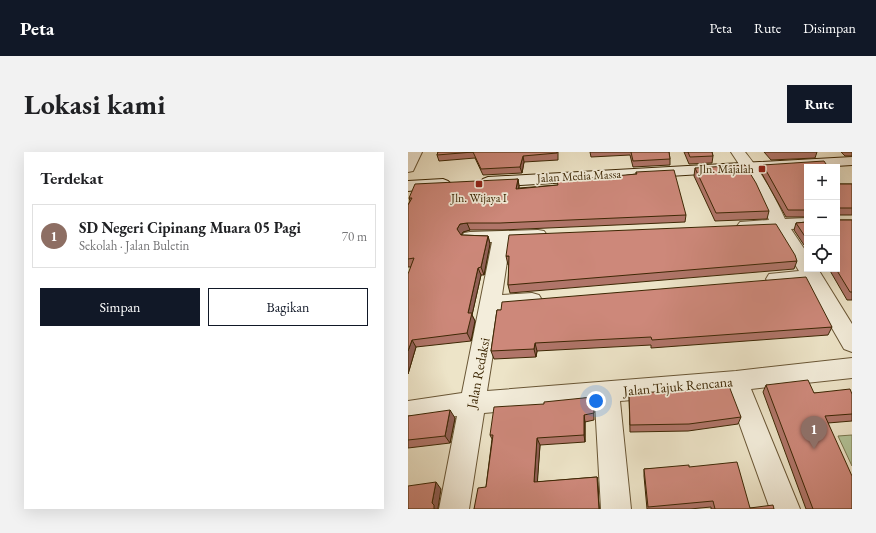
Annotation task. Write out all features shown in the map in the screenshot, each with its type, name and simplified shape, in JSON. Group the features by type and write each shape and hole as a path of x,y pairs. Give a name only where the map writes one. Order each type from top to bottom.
{"street":[{"path":"408,168 415,152"},
{"path":"738,152 764,190 779,224 804,263"},
{"name":"Jalan Media Massa","path":"477,182 749,166 852,162"},
{"path":"408,186 454,184"},
{"path":"732,227 804,223"},
{"path":"470,237 558,234"},
{"name":"Jalan Redaksi","path":"454,509 471,403 491,303 502,237"},
{"path":"757,281 804,272"},
{"path":"810,272 852,343"},
{"path":"491,303 554,298"},
{"name":"Jalan Tajuk Rencana","path":"408,412 471,403 607,392 852,368"},
{"path":"736,380 785,509"},
{"path":"607,392 616,509"}],"green space":[{"path":"852,435 852,466 838,436"}],"building":[{"path":"438,152 473,152 437,155"},
{"path":"473,152 557,153 523,156 520,167 481,169"},
{"path":"631,152 669,152 670,159 633,161"},
{"path":"688,152 712,152 713,156 690,157"},
{"path":"824,161 826,164 804,164 804,210 788,210 763,165"},
{"path":"745,165 756,183 769,211 716,213 695,168"},
{"path":"674,170 686,215 460,224 457,229 461,235 488,236 481,267 478,268 468,313 472,313 467,333 412,340 408,351 408,274 414,258 408,259 408,205 412,198 409,198 415,184 518,179 516,189 558,185 557,181 637,174 636,172"},
{"path":"840,184 852,184 852,208 840,208"},
{"path":"840,220 852,220 852,292 850,292 838,272 840,272"},
{"path":"804,222 804,235 796,223"},
{"path":"776,224 795,255 797,261 508,285 509,256 506,256 509,235"},
{"path":"806,277 832,327 652,340 651,337 535,343 534,349 491,351 497,310 501,310 502,302"},
{"path":"808,380 814,393 850,389 852,394 852,414 825,416 852,476 852,509 813,509 766,385"},
{"path":"729,386 741,417 689,424 630,425 629,394"},
{"path":"593,397 594,413 584,415 584,435 537,438 534,482 597,477 599,509 474,509 478,488 486,487 493,435 490,435 494,407 544,404 544,402"},
{"path":"450,410 445,436 408,440 408,416"},
{"path":"737,462 750,508 773,505 774,509 715,509 713,501 648,507 644,469 689,465 689,467"},
{"path":"436,482 432,503 434,505 434,509 408,509 408,486"}],"place":[{"name":"Jln. Majalah","path":"762,169"},
{"name":"Jln. Wijaya I","path":"479,184"},
{"name":"SD Negeri Cipinang Muara 05 Pagi","path":"814,449"}]}
